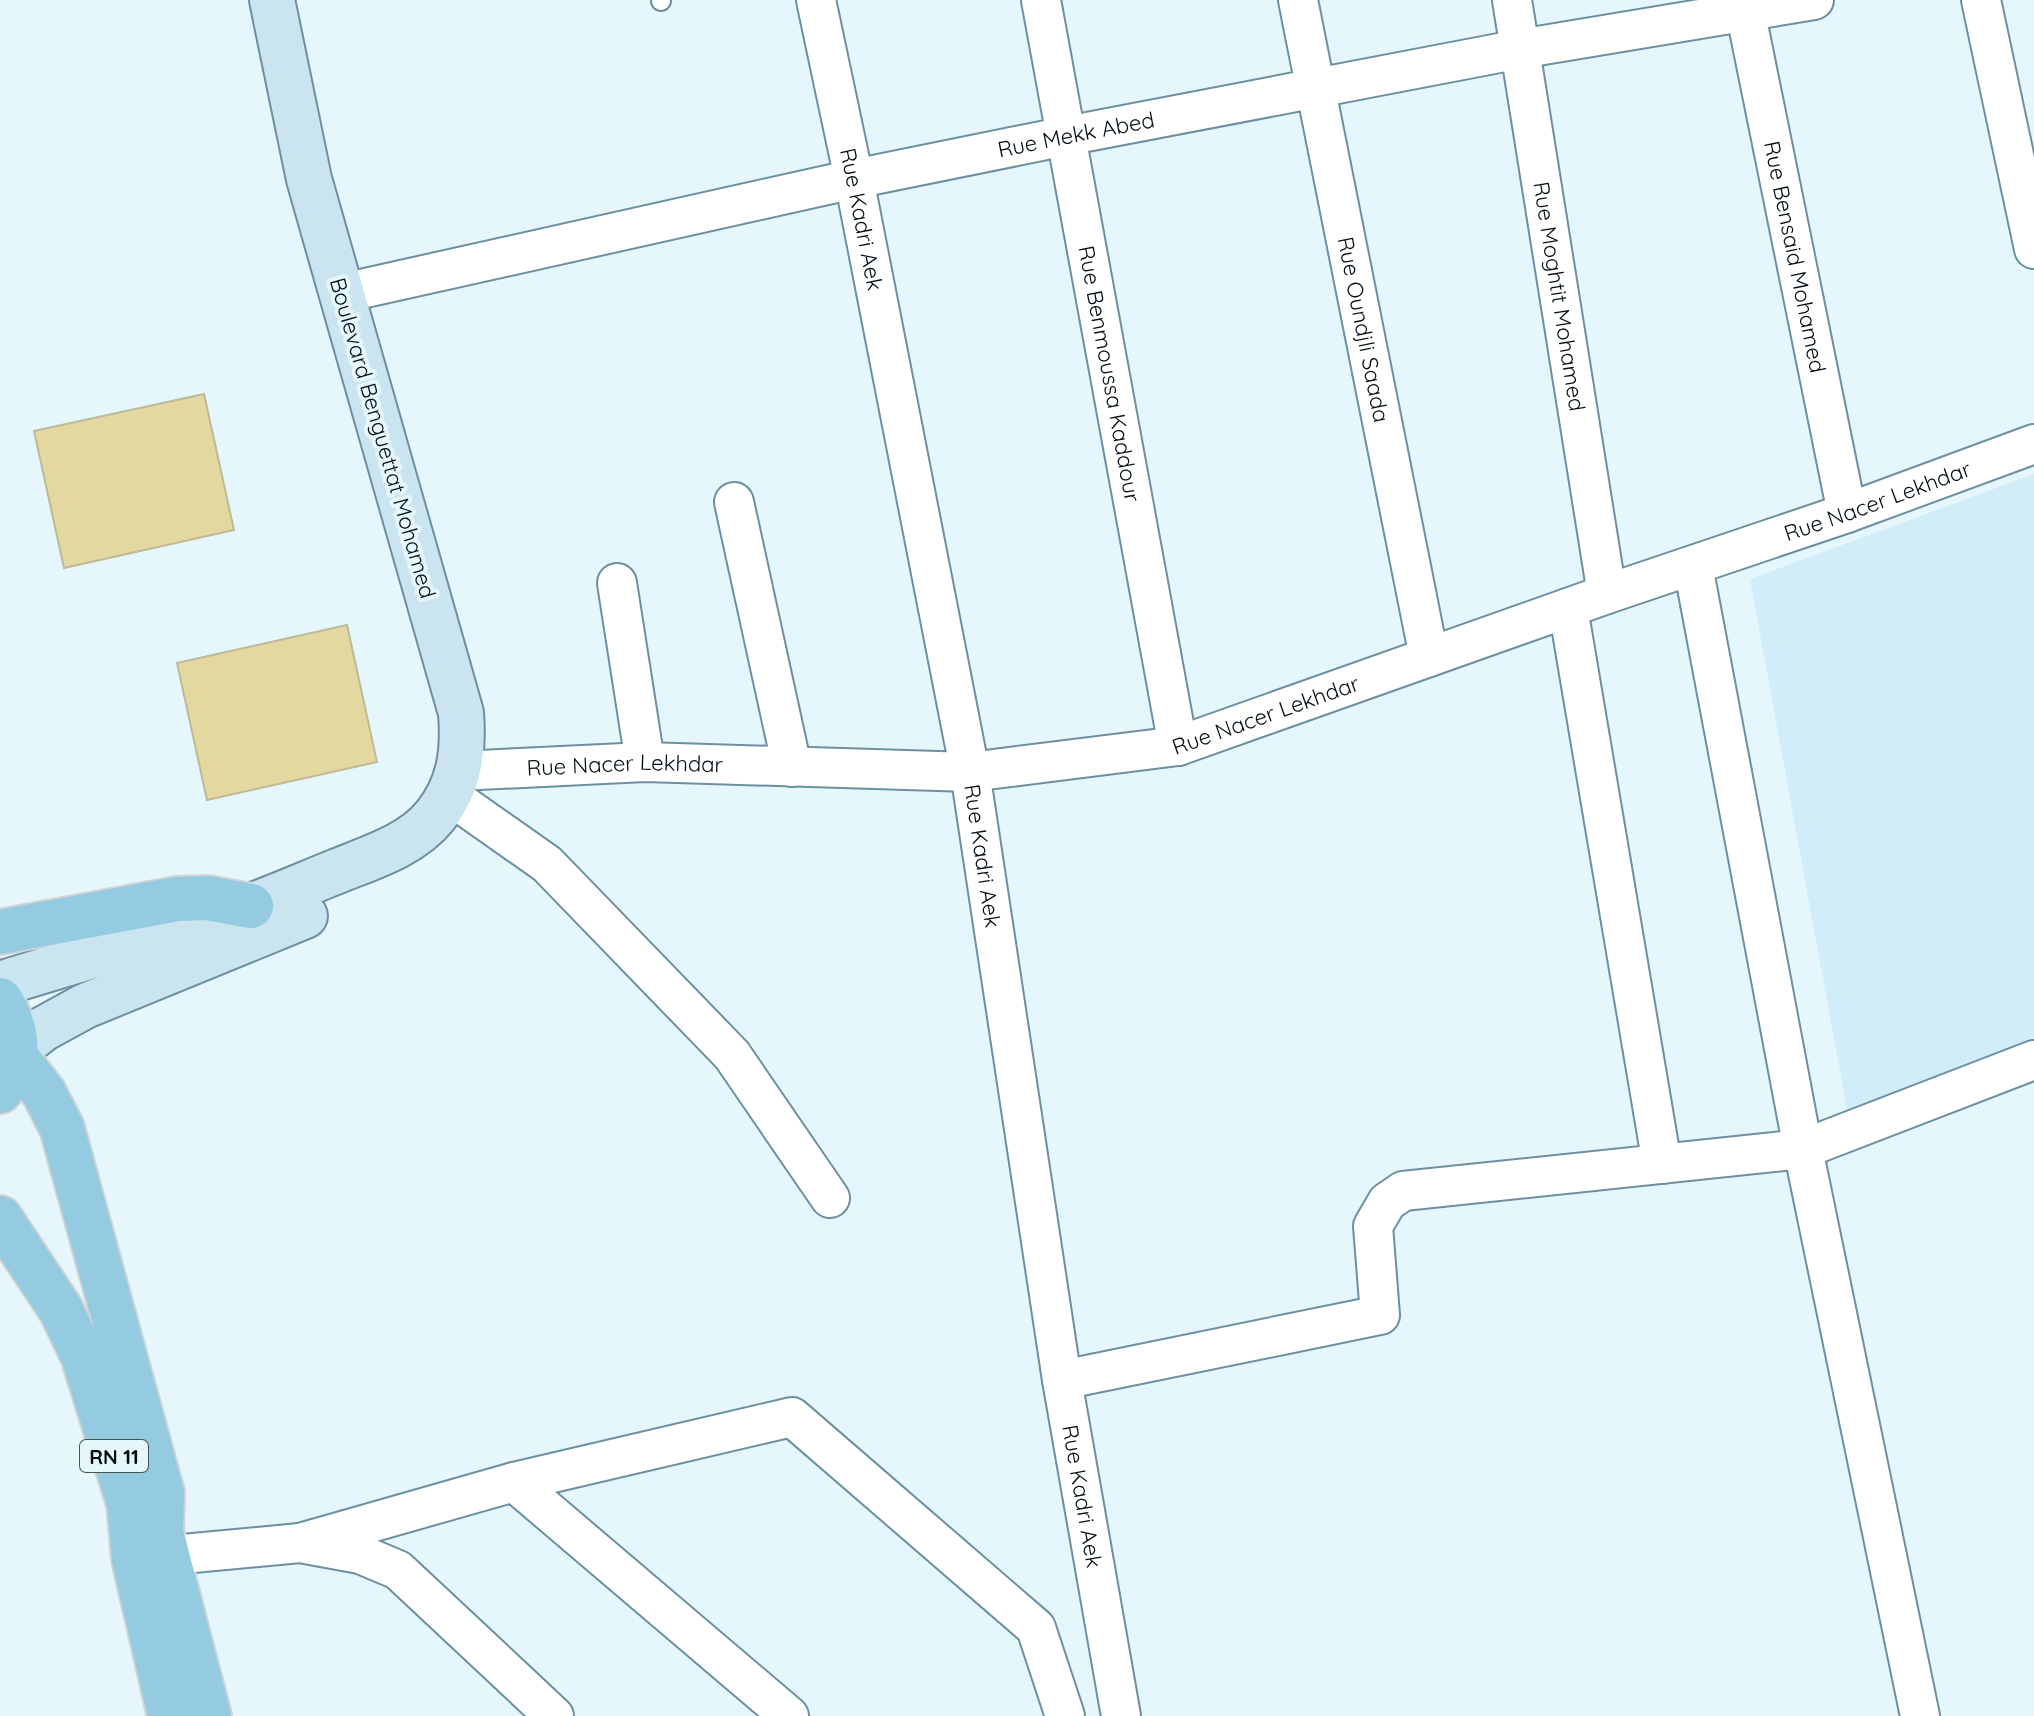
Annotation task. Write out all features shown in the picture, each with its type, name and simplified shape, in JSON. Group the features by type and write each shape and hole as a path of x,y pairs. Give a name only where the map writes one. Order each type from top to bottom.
{"main road":[{"name":"Boulevard Benguettat Mohamed","path":"272,0 309,179 461,713 463,743 454,783"},
{"path":"0,984 251,906 389,850 413,836 433,818 454,783"},
{"path":"11,1066 43,1029 85,1006 331,906 359,888 389,850"},
{"path":"0,932 177,899 207,898 251,906"},
{"path":"0,1000 16,1032 11,1066"},
{"name":"RN 11","path":"11,1066 44,1093 62,1128 162,1493 161,1532 151,1557 170,1716"},
{"name":"RN 11","path":"0,1218 61,1310 83,1356 129,1504 209,1716"}],"street":[{"name":"Rue Kadri Aek","path":"816,0 970,772 1062,1380 1121,1716"},
{"name":"Rue Benmoussa Kaddour","path":"1041,0 1178,746"},
{"name":"Rue Oundjli Saada","path":"1298,0 1429,657"},
{"name":"Rue Moghtit Mohamed","path":"1512,0 1607,594"},
{"name":"Rue Mekk Abed","path":"343,293 854,179 1066,136 1744,7 1814,0"},
{"path":"1981,0 2034,249"},
{"name":"Rue Bensaid Mohamed","path":"1744,7 1847,513"},
{"name":"Rue Nacer Lekhdar","path":"454,783 645,762 970,772 1178,746 1607,594 1847,513 2034,444"},
{"path":"734,502 792,767"},
{"path":"1693,566 1803,1149 1920,1716"},
{"path":"617,583 645,762"},
{"path":"1568,608 1662,1164"},
{"path":"454,783 547,864 732,1055 830,1198"},
{"path":"1062,1380 1380,1315 1373,1226 1387,1202 1403,1191 1803,1149 2034,1060"},
{"path":"151,1557 300,1543 514,1482 792,1417 1036,1628 1065,1716"},
{"path":"514,1482 789,1716"},
{"path":"300,1543 360,1554 398,1570 554,1716"}],"shaded area":[{"path":"2034,474 2034,1038 1848,1115 1750,579"}],"building":[{"path":"204,394 234,530 64,568 34,431"},
{"path":"347,625 377,762 207,800 177,663"}]}
